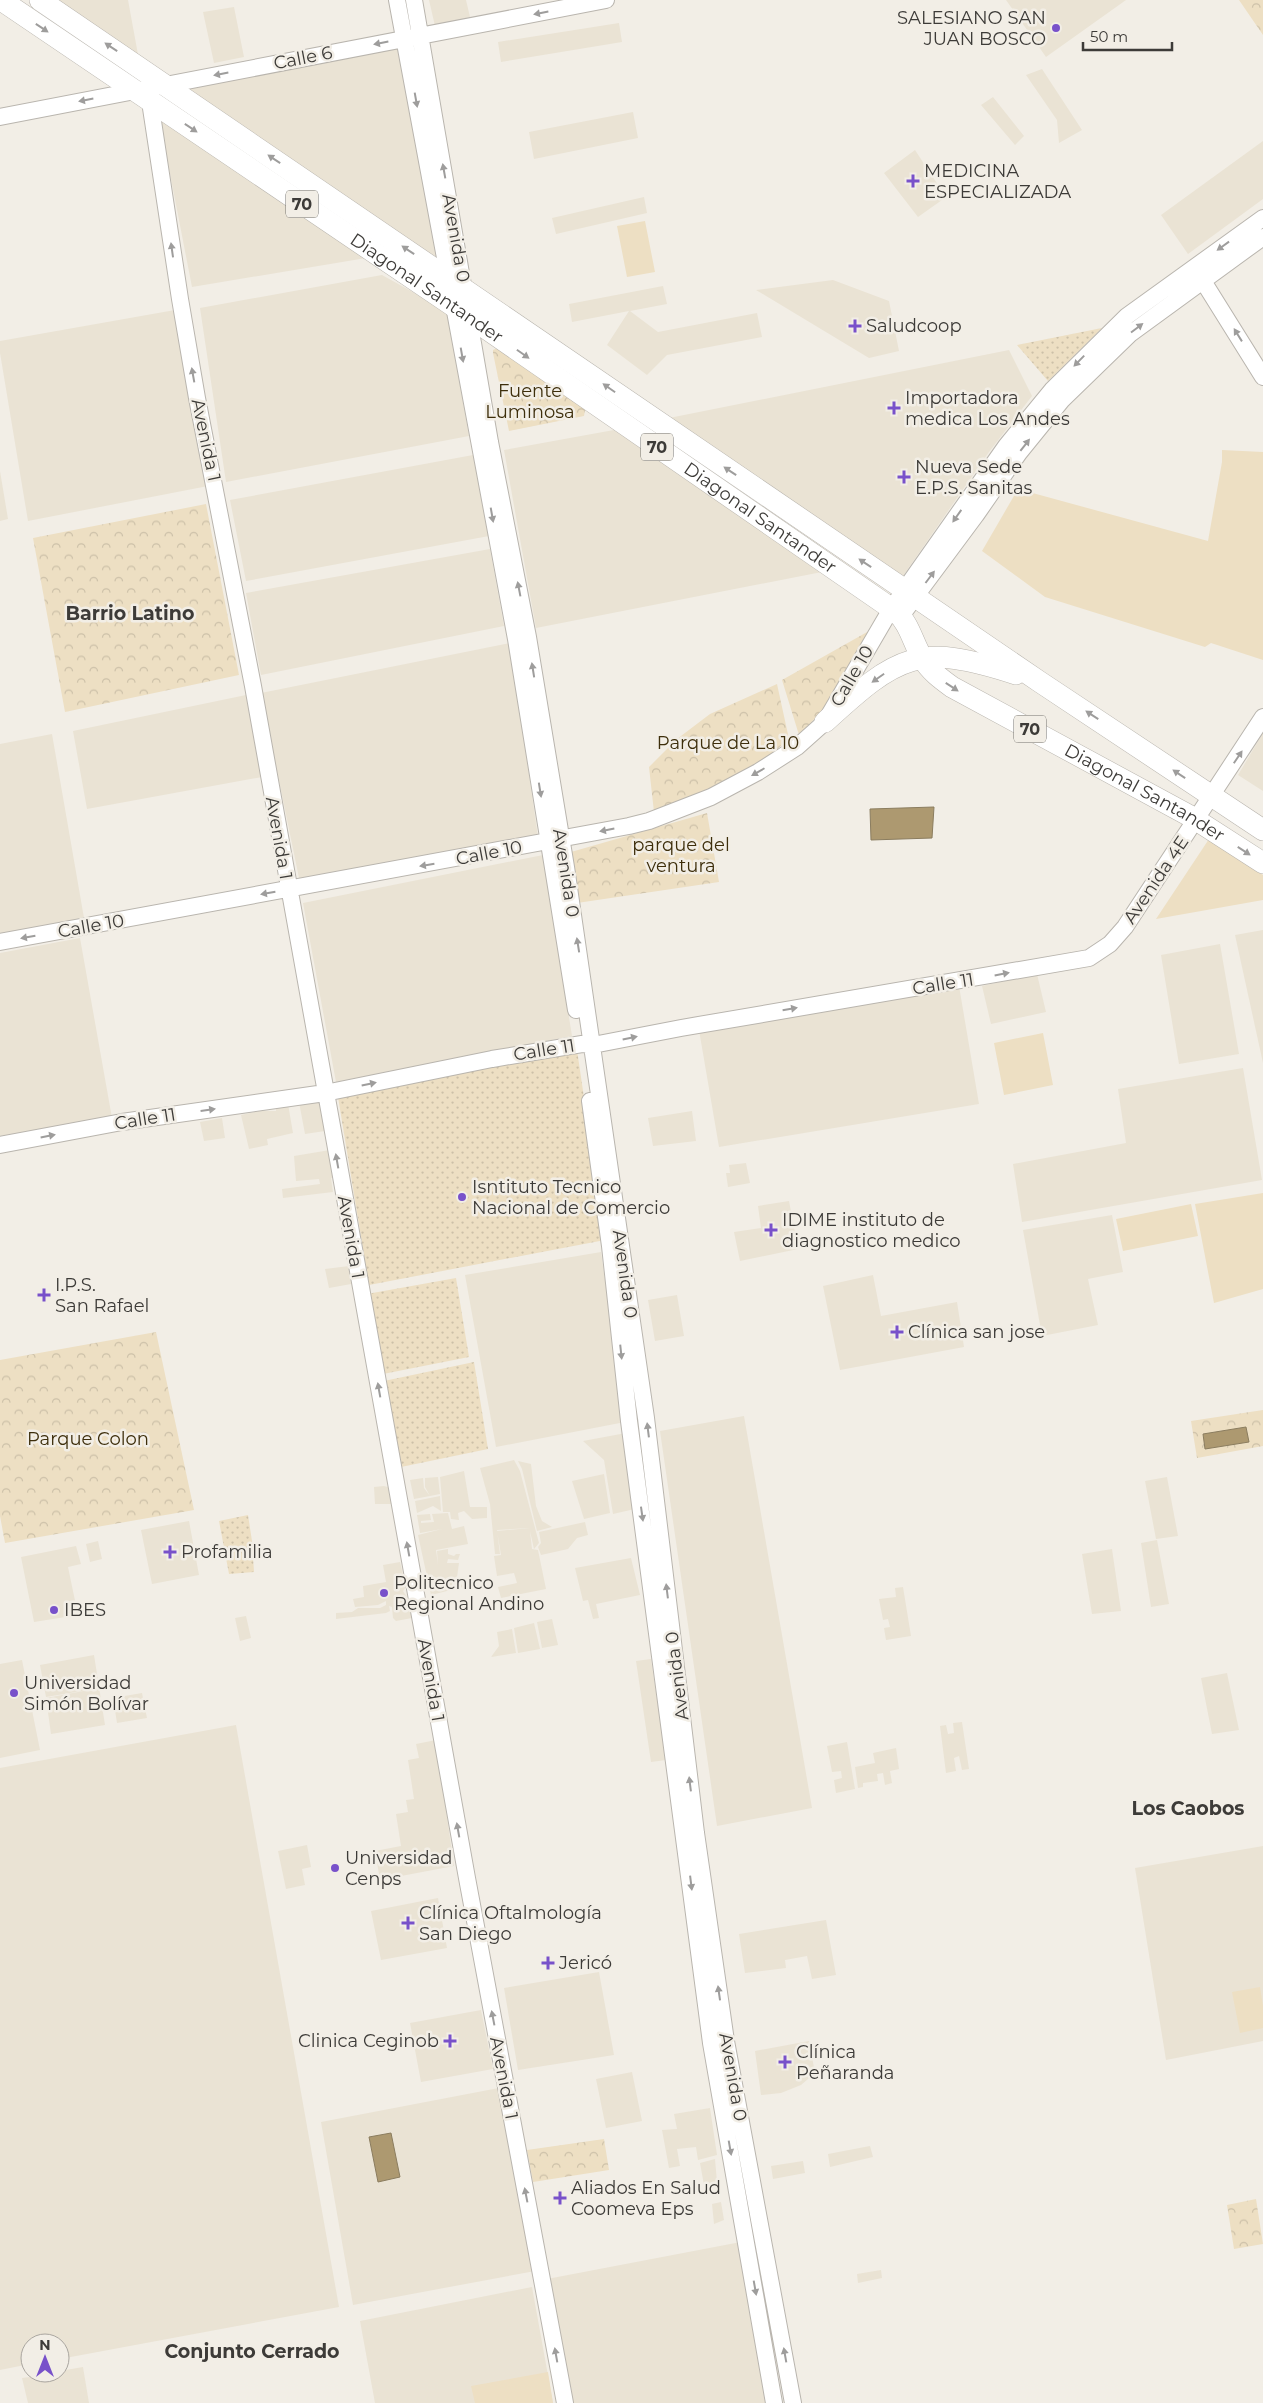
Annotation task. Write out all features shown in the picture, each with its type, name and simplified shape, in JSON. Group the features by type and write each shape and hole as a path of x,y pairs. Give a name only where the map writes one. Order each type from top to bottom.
{"main road":[{"name":"Diagonal Santander","path":"1,0 148,87 456,283 1040,682 1215,791 1263,830"},
{"name":"Diagonal Santander","path":"40,0 148,87 461,311 896,613 922,658 936,675 960,692 1074,752 1196,820 1263,863"},
{"path":"825,722 879,676 900,665 922,658 946,657 975,661 1040,682"},
{"path":"1074,752 1113,764 1188,807 1198,807 1215,791 1263,816"}],"street":[{"name":"Avenida 0","path":"397,0 456,283 516,639 555,841 646,1418 696,1833 726,2041 793,2403"},
{"name":"Avenida 0","path":"414,0 421,36 456,283"},
{"name":"Calle 6","path":"0,117 606,0"},
{"name":"Avenida 1","path":"148,87 183,316 252,676 288,890 467,1878 565,2403"},
{"path":"1199,274 1263,218"},
{"path":"1199,274 1263,237"},
{"name":"Calle 10","path":"0,942 555,841 649,821 711,797 758,772 797,747 825,722 896,613 1018,454 1062,400 1130,334 1199,274"},
{"path":"1199,274 1263,377"},
{"name":"Avenida 4E","path":"1089,958 1110,944 1125,927 1263,716"},
{"name":"Calle 11","path":"0,1145 122,1122 325,1093 492,1059 587,1045 1089,958"},
{"name":"Avenida 0","path":"587,1045 629,1421 711,2043 774,2403"}],"shaded area":[{"path":"51,0 128,0 139,60"},
{"path":"429,0 466,0 470,17 435,26"},
{"name":"SALESIANO SAN JUAN BOSCO","path":"1006,0 1126,0 1046,57"},
{"path":"234,7 244,57 214,63 203,12"},
{"path":"619,23 622,42 501,62 498,42"},
{"path":"402,48 446,273 177,87"},
{"path":"1042,69 1082,130 1059,143 1057,120 1026,75"},
{"path":"993,97 1024,136 1015,145 981,105"},
{"path":"158,112 366,258 192,287"},
{"path":"633,112 638,138 534,159 529,132"},
{"path":"1263,141 1263,199 1188,254 1161,215"},
{"name":"MEDICINA ESPECIALIZADA","path":"915,150 946,197 959,188 918,217 884,173"},
{"path":"644,197 647,213 556,234 552,218"},
{"path":"382,275 447,311 469,436 226,482 200,308"},
{"name":"Saludcoop","path":"833,280 889,301 899,351 869,358 756,290"},
{"path":"663,286 667,304 630,311 658,332 757,313 762,337 667,355 647,375 607,345 629,311 572,322 569,304"},
{"path":"175,310 208,486 28,521 0,353 0,341"},
{"path":"1009,350 1032,396 989,452 903,576 664,419"},
{"path":"625,428 827,571 536,628 504,450"},
{"path":"473,455 489,536 246,581 230,500"},
{"path":"0,471 8,519 0,521"},
{"path":"490,549 504,626 261,675 246,593"},
{"path":"510,643 538,837 299,878 261,693"},
{"path":"246,695 262,777 87,809 73,731"},
{"path":"1263,733 1263,791 1238,775"},
{"path":"52,734 84,918 0,935 0,744"},
{"path":"934,807 932,838 871,840 870,809"},
{"path":"543,855 572,1036 336,1082 303,903"},
{"path":"1263,930 1263,1063 1235,935"},
{"path":"80,938 112,1118 0,1136 0,953"},
{"path":"1220,944 1239,1054 1179,1064 1161,955"},
{"path":"1037,974 1046,1012 991,1024 982,986"},
{"path":"959,986 979,1104 719,1147 699,1030"},
{"path":"1243,1068 1262,1180 1022,1222 1013,1164 1126,1143 1118,1089"},
{"path":"320,1098 325,1131 305,1134 299,1102"},
{"path":"288,1104 293,1133 267,1139 268,1145 249,1149 241,1115 260,1111 276,1111 276,1106"},
{"path":"692,1111 696,1141 653,1146 648,1118"},
{"path":"222,1118 225,1138 204,1141 200,1122"},
{"path":"330,1150 334,1177 331,1178 333,1192 283,1198 282,1189 320,1184 319,1179 296,1181 294,1156"},
{"path":"746,1163 750,1183 728,1187 726,1173 730,1173 729,1165"},
{"name":"IDIME instituto de diagnostico medico","path":"789,1201 798,1249 740,1261 734,1232 761,1228 758,1206"},
{"path":"1112,1215 1123,1272 1088,1279 1098,1325 1042,1336 1023,1230"},
{"path":"601,1252 625,1422 496,1447 465,1275"},
{"path":"349,1266 351,1284 329,1288 325,1269"},
{"name":"Clínica san jose","path":"873,1275 881,1316 957,1302 964,1347 840,1370 823,1286"},
{"path":"677,1295 684,1336 655,1341 648,1300"},
{"path":"744,1416 812,1808 717,1826 660,1431"},
{"path":"1246,1427 1249,1442 1205,1449 1203,1434"},
{"path":"626,1433 639,1508 613,1514 604,1460 583,1441"},
{"path":"514,1460 520,1471 539,1543 534,1549 530,1531 532,1549 538,1550 546,1589 501,1598 498,1587 517,1583 514,1573 497,1576 494,1556 501,1555 498,1534 500,1554 495,1554 490,1504 480,1468","holes":["530,1528 497,1531 497,1530"]},
{"path":"518,1461 531,1464 536,1506 542,1521 552,1527 537,1531 522,1469"},
{"path":"464,1471 470,1507 487,1507 487,1518 472,1519 464,1511 458,1513 459,1520 451,1519 450,1512 443,1512 440,1477"},
{"path":"604,1474 610,1513 584,1519 572,1481"},
{"path":"438,1477 440,1494 430,1496 425,1487 425,1478"},
{"path":"1167,1477 1178,1536 1156,1539 1145,1481"},
{"path":"423,1478 424,1488 430,1496 414,1499 410,1480"},
{"path":"384,1486 391,1488 392,1504 375,1504 374,1487"},
{"path":"440,1496 441,1511 433,1506 417,1513 415,1501"},
{"path":"448,1513 452,1529 464,1526 468,1544 436,1550 438,1565 437,1551 448,1549 448,1554 454,1556 460,1554 458,1560 448,1559 447,1563 459,1563 457,1577 463,1587 431,1595 418,1535 442,1529 420,1533 417,1515 430,1514 431,1520 421,1521 421,1523 434,1522 432,1514"},
{"name":"Profamilia","path":"189,1521 199,1575 152,1584 141,1530"},
{"path":"585,1522 588,1535 577,1538 568,1549 541,1555 538,1547 541,1543 539,1532"},
{"path":"1157,1540 1169,1604 1151,1607 1141,1543"},
{"path":"98,1541 102,1559 90,1562 86,1544"},
{"path":"76,1546 81,1564 68,1567 78,1615 34,1622 21,1557"},
{"path":"1112,1549 1121,1611 1092,1614 1082,1554"},
{"path":"631,1558 640,1595 596,1604 599,1618 593,1619 588,1600 583,1601 575,1568"},
{"path":"400,1562 406,1587 403,1591 411,1603 412,1618 396,1621 393,1618 392,1607 389,1606 390,1611 386,1613 336,1619 336,1613 352,1612 358,1608 380,1608 386,1605 386,1601 378,1605 355,1607 353,1599 364,1597 363,1586 386,1582 383,1565"},
{"path":"903,1587 911,1636 886,1640 884,1628 890,1627 888,1619 883,1620 879,1599 896,1597 895,1588"},
{"path":"246,1616 251,1638 240,1641 235,1618"},
{"path":"552,1619 558,1645 542,1648 537,1622"},
{"path":"534,1623 540,1649 518,1653 514,1628"},
{"path":"512,1629 516,1653 491,1657 499,1646 497,1632"},
{"path":"94,1655 105,1725 51,1734 46,1698 94,1689 46,1697 40,1665"},
{"path":"651,1659 666,1760 651,1762 636,1661"},
{"name":"Universidad Simón Bolívar","path":"22,1660 40,1750 0,1758 0,1664"},
{"path":"1227,1673 1239,1730 1212,1734 1201,1678"},
{"path":"142,1693 147,1718 117,1723 113,1698"},
{"path":"962,1722 969,1769 962,1770 959,1756 954,1758 956,1771 946,1773 940,1726 946,1725 948,1734 954,1733 953,1723"},
{"path":"236,1725 339,2307 70,2357 70,2333 20,2333 20,2366 0,2370 0,1768"},
{"path":"436,1740 454,1866 380,1880 375,1851 401,1846 396,1814 408,1812 406,1800 414,1799 408,1760 419,1758 416,1744"},
{"path":"847,1742 855,1789 836,1793 834,1780 842,1778 841,1771 832,1772 827,1746"},
{"path":"896,1748 899,1769 890,1771 892,1783 885,1785 883,1773 877,1774 878,1781 863,1783 863,1787 858,1788 855,1767 875,1763 873,1753"},
{"path":"307,1845 311,1867 302,1869 305,1885 286,1889 278,1851"},
{"path":"1263,1846 1263,2041 1166,2060 1135,1868"},
{"name":"Clínica Oftalmología San Diego","path":"438,1898 447,1948 381,1960 371,1911"},
{"path":"826,1920 836,1975 812,1979 807,1956 785,1960 786,1968 745,1973 739,1934"},
{"path":"599,1972 614,2055 518,2070 504,1988"},
{"name":"Clinica Ceginob","path":"481,2010 493,2069 421,2082 410,2023"},
{"name":"Clínica Peñaranda","path":"809,2041 815,2073 801,2085 781,2093 761,2095 755,2051"},
{"path":"632,2072 642,2121 606,2128 596,2079"},
{"path":"504,2087 535,2271 353,2305 321,2122"},
{"path":"710,2108 717,2155 698,2160 696,2147 677,2149 680,2166 669,2168 662,2130 677,2129 674,2114"},
{"path":"391,2133 400,2177 378,2182 369,2137"},
{"path":"870,2146 873,2157 830,2167 828,2154"},
{"path":"715,2159 717,2182 704,2185 700,2163"},
{"path":"803,2161 805,2173 773,2179 771,2166"},
{"path":"721,2202 724,2220 714,2224 712,2204"},
{"path":"746,2241 765,2403 572,2403 547,2279"},
{"path":"881,2270 882,2278 858,2283 857,2274"},
{"path":"532,2287 553,2403 375,2403 360,2321"},
{"path":"83,2367 89,2403 28,2403 23,2383 70,2383 70,2369"}],"green space":[{"path":"1239,0 1263,0 1263,35"},
{"path":"645,221 655,272 627,277 617,226"},
{"path":"1102,328 1048,381 1017,345"},
{"name":"Fuente Luminosa","path":"497,348 581,406 585,410 584,416 509,431 493,353 493,350"},
{"path":"1222,450 1263,452 1263,660 1211,643 1205,647 1045,597 982,551 1018,489 1208,541 1222,462"},
{"path":"206,504 239,675 65,712 33,538"},
{"name":"Parque de La 10","path":"876,627 844,688 799,735 782,680"},
{"name":"Parque de La 10","path":"777,684 789,739 768,757 710,792 654,812 649,767 677,739 710,714"},
{"name":"parque del ventura","path":"707,813 719,882 577,903 571,852"},
{"path":"1209,839 1263,875 1263,900 1156,919"},
{"path":"1043,1033 1053,1085 1004,1095 994,1043"},
{"path":"577,1050 605,1240 369,1285 337,1091"},
{"path":"1263,1193 1263,1289 1214,1303 1195,1204"},
{"path":"1191,1204 1198,1236 1123,1251 1116,1219"},
{"path":"456,1278 469,1357 383,1374 367,1294"},
{"name":"Parque Colon","path":"156,1332 194,1510 5,1543 0,1516 0,1360"},
{"path":"474,1362 488,1449 401,1467 384,1381"},
{"path":"1263,1410 1263,1446 1197,1458 1191,1421"},
{"path":"248,1515 254,1572 229,1574 219,1521"},
{"path":"1260,1987 1263,2006 1263,2028 1240,2033 1232,1992"},
{"path":"604,2139 609,2170 533,2182 527,2150"},
{"path":"1256,2199 1263,2244 1234,2249 1227,2205"},
{"path":"548,2372 553,2403 475,2403 471,2386"}],"place":[{"name":"SALESIANO SAN JUAN BOSCO","path":"1056,28"},
{"name":"MEDICINA ESPECIALIZADA","path":"913,181"},
{"name":"Saludcoop","path":"855,326"},
{"name":"Importadora medica Los Andes","path":"894,408"},
{"name":"Nueva Sede E.P.S. Sanitas","path":"904,477"},
{"name":"Isntituto Tecnico Nacional de Comercio","path":"462,1197"},
{"name":"IDIME instituto de diagnostico medico","path":"771,1230"},
{"name":"I.P.S. San Rafael","path":"44,1295"},
{"name":"Clínica san jose","path":"897,1332"},
{"name":"Profamilia","path":"170,1552"},
{"name":"Politecnico Regional Andino","path":"384,1593"},
{"name":"IBES","path":"54,1610"},
{"name":"Universidad Simón Bolívar","path":"14,1693"},
{"name":"Universidad Cenps","path":"335,1868"},
{"name":"Clínica Oftalmología San Diego","path":"408,1923"},
{"name":"Jericó","path":"548,1963"},
{"name":"Clinica Ceginob","path":"450,2041"},
{"name":"Clínica Peñaranda","path":"785,2062"},
{"name":"Aliados En Salud Coomeva Eps","path":"560,2198"}],"district":[{"name":"Barrio Latino","path":"130,613"},
{"name":"Los Caobos","path":"1188,1808"},
{"name":"Conjunto Cerrado","path":"252,2351"}]}
